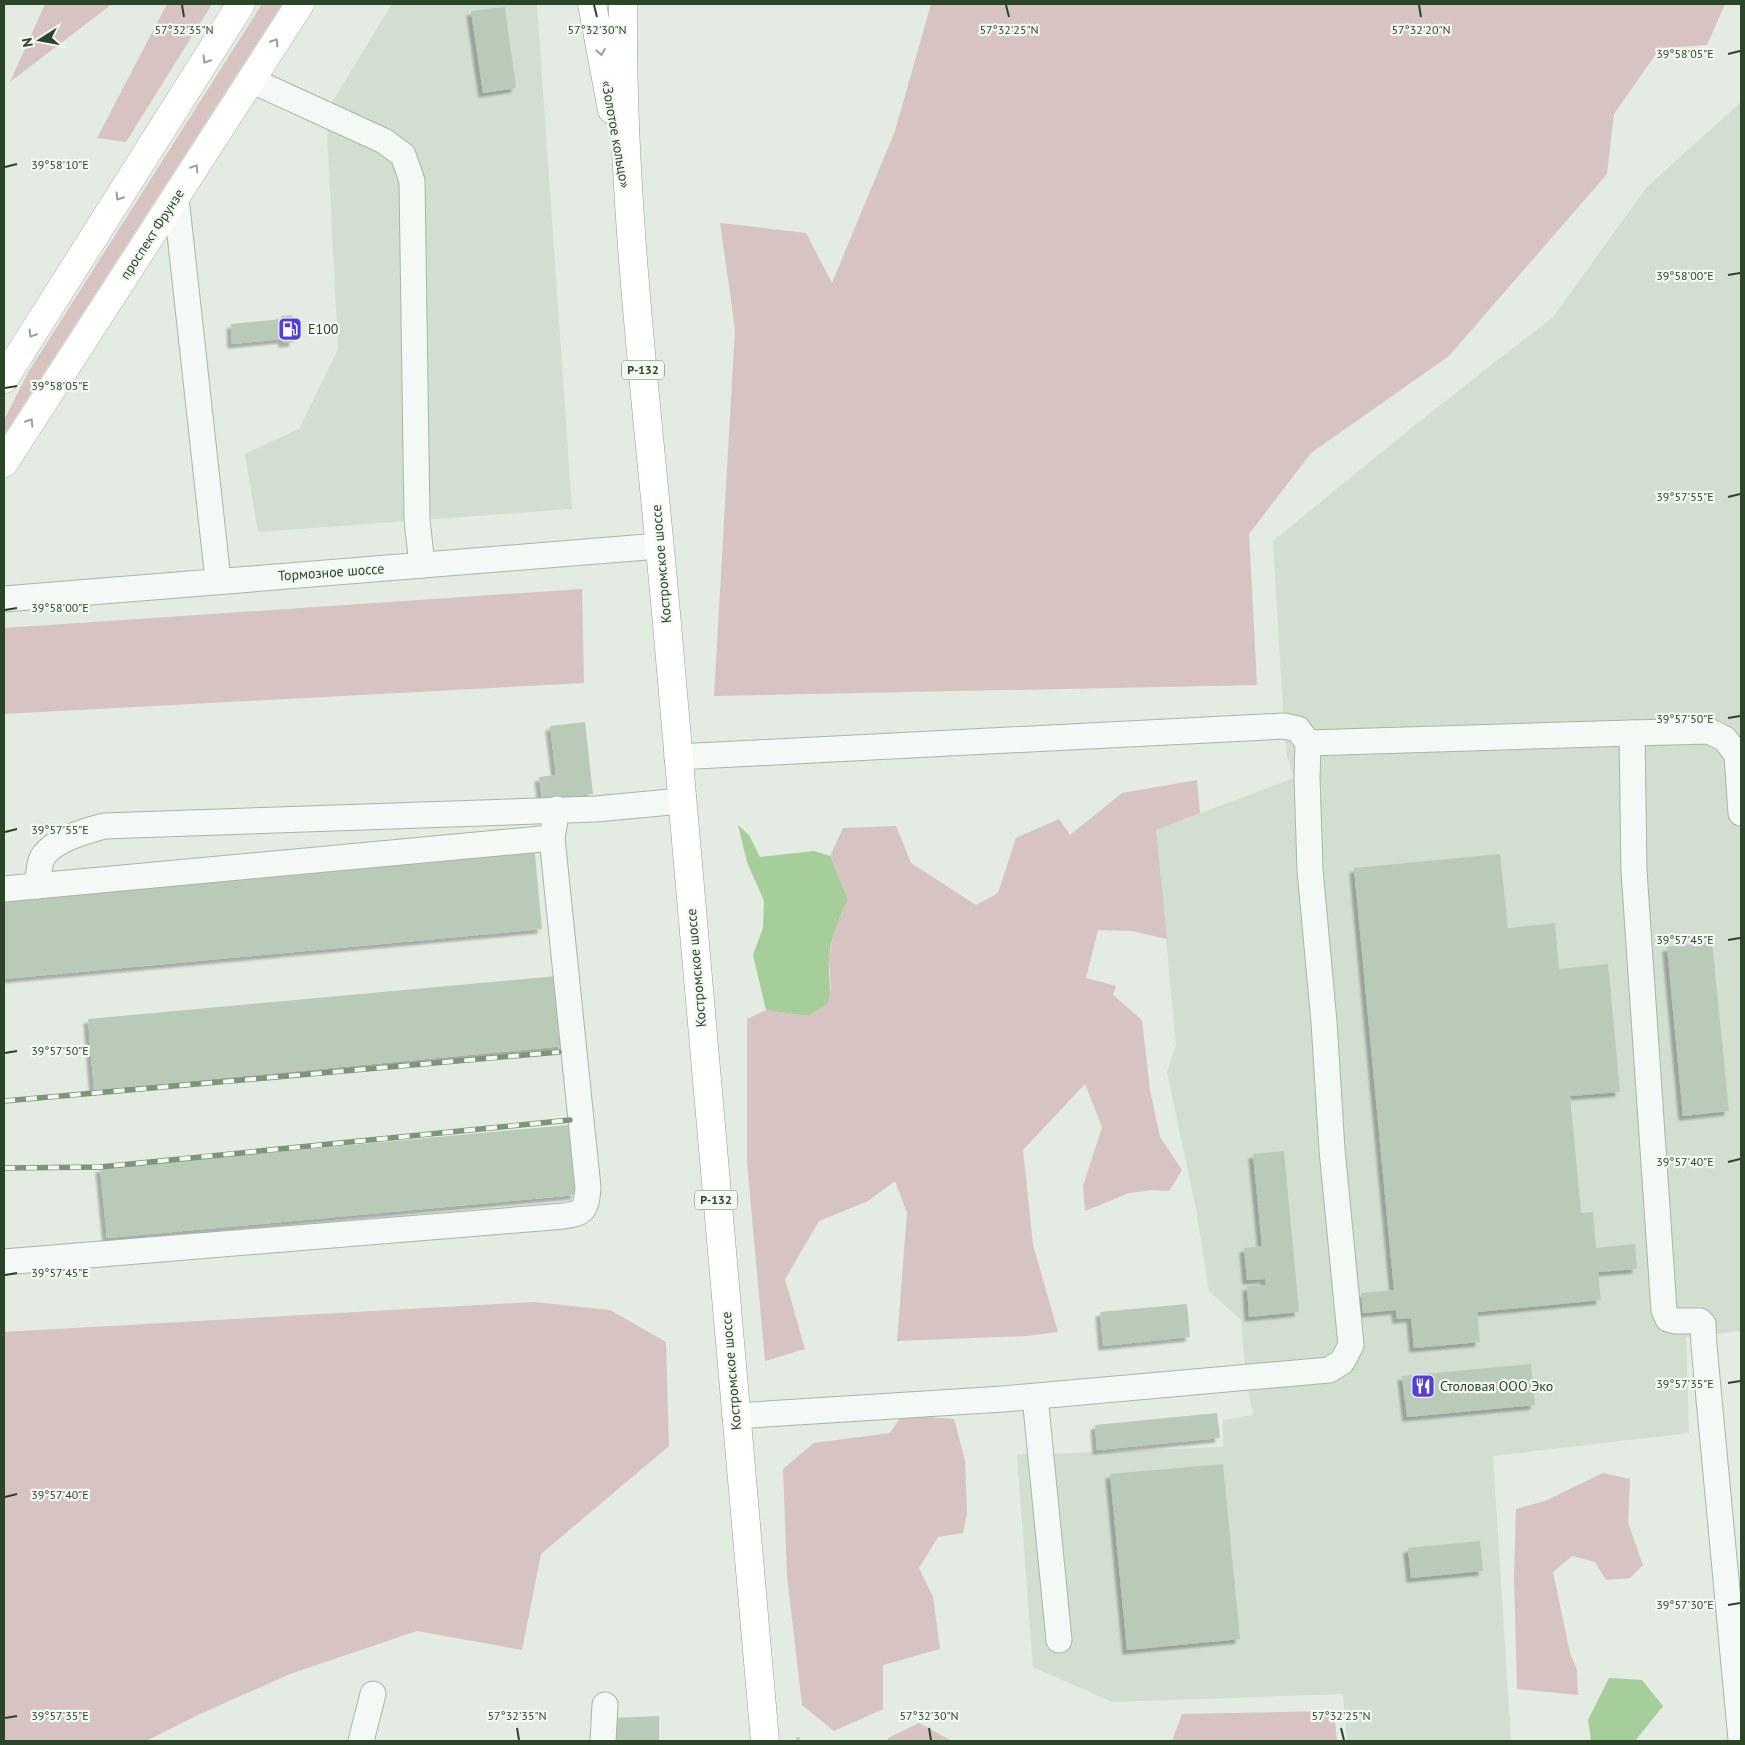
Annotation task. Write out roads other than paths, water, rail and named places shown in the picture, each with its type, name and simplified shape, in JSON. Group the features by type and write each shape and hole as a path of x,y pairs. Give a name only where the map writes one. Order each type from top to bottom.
{"main road":[{"path":"4,379 241,4"},
{"name":"проспект Фрунзе","path":"4,463 300,4"},
{"name":"«Золотое кольцо»","path":"592,4 627,195"},
{"name":"«Золотое кольцо»","path":"623,4 627,195"},
{"name":"Костромское шоссе","path":"627,195 670,659 734,1416 766,1741"}],"street":[{"path":"251,80 384,141 402,155 412,181 417,520 422,565"},
{"path":"176,198 218,580"},
{"name":"Тормозное шоссе","path":"4,599 218,580 659,546"},
{"path":"677,757 1284,726 1298,729 1308,743 1307,777 1310,870 1324,1022 1332,1150 1351,1345 1342,1362 1328,1370 1035,1396 734,1416"},
{"path":"1308,743 1709,731 1725,739 1737,755 1741,813"},
{"path":"1632,732 1634,871 1664,1310 1668,1319 1675,1321 1700,1321 1703,1324 1741,1739"},
{"path":"38,886 39,870 44,855 63,840 84,831 104,826 596,809 682,801"},
{"path":"4,1262 579,1214 584,1209 588,1188 552,838 557,809"},
{"path":"4,889 552,838"},
{"path":"1035,1396 1059,1640"},
{"path":"361,1741 373,1694"},
{"path":"603,1741 605,1706"}],"railway":[{"path":"4,1101 559,1052"},
{"path":"4,1168 100,1167 570,1120"}],"place":[{"name":"E100","path":"290,329"},
{"name":"Столовая ООО Эко","path":"1423,1386"}]}
